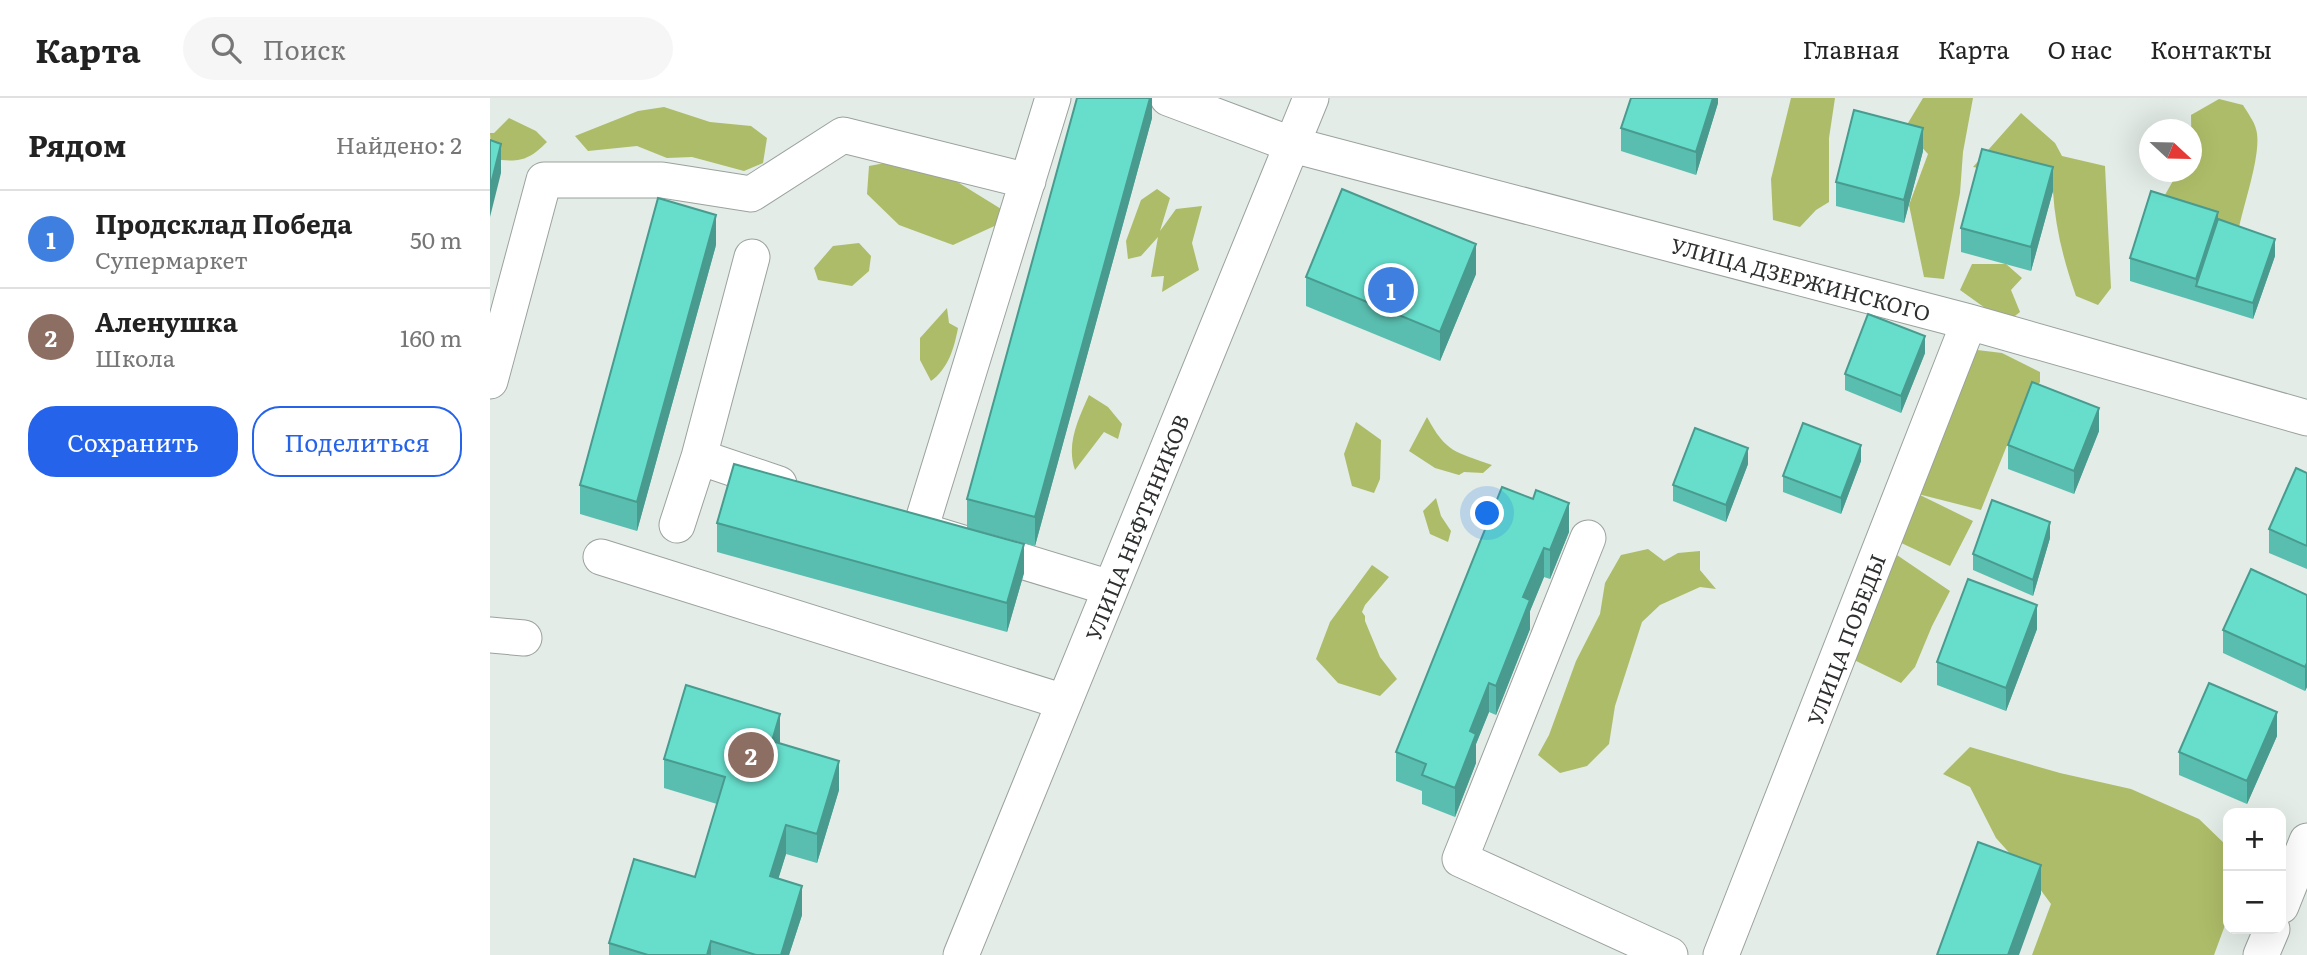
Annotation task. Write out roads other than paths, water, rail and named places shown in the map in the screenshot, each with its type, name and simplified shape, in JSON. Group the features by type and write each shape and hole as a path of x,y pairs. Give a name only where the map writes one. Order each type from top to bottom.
{"street":[{"path":"1053,98 1028,181 907,526 1110,589"},
{"name":"УЛИЦА ДЗЕРЖИНСКОГО","path":"1168,98 1293,145 1969,322 2307,418"},
{"name":"УЛИЦА НЕФТЯНИКОВ","path":"961,955 1311,98"},
{"path":"490,381 544,180 663,180 751,194 843,135 1028,181"},
{"path":"677,525 699,457 752,257"},
{"name":"УЛИЦА ПОБЕДЫ","path":"1721,955 1969,322"},
{"path":"699,457 803,492"},
{"path":"1588,538 1460,859 1670,955"},
{"path":"601,557 1064,702"},
{"path":"490,635 524,638"},
{"path":"2286,894 2307,841"},
{"path":"2286,913 2307,919"},
{"path":"2261,955 2270,934"}],"place":[{"name":"Продсклад Победа","path":"1391,290"},
{"name":"Аленушка","path":"751,755"}]}
